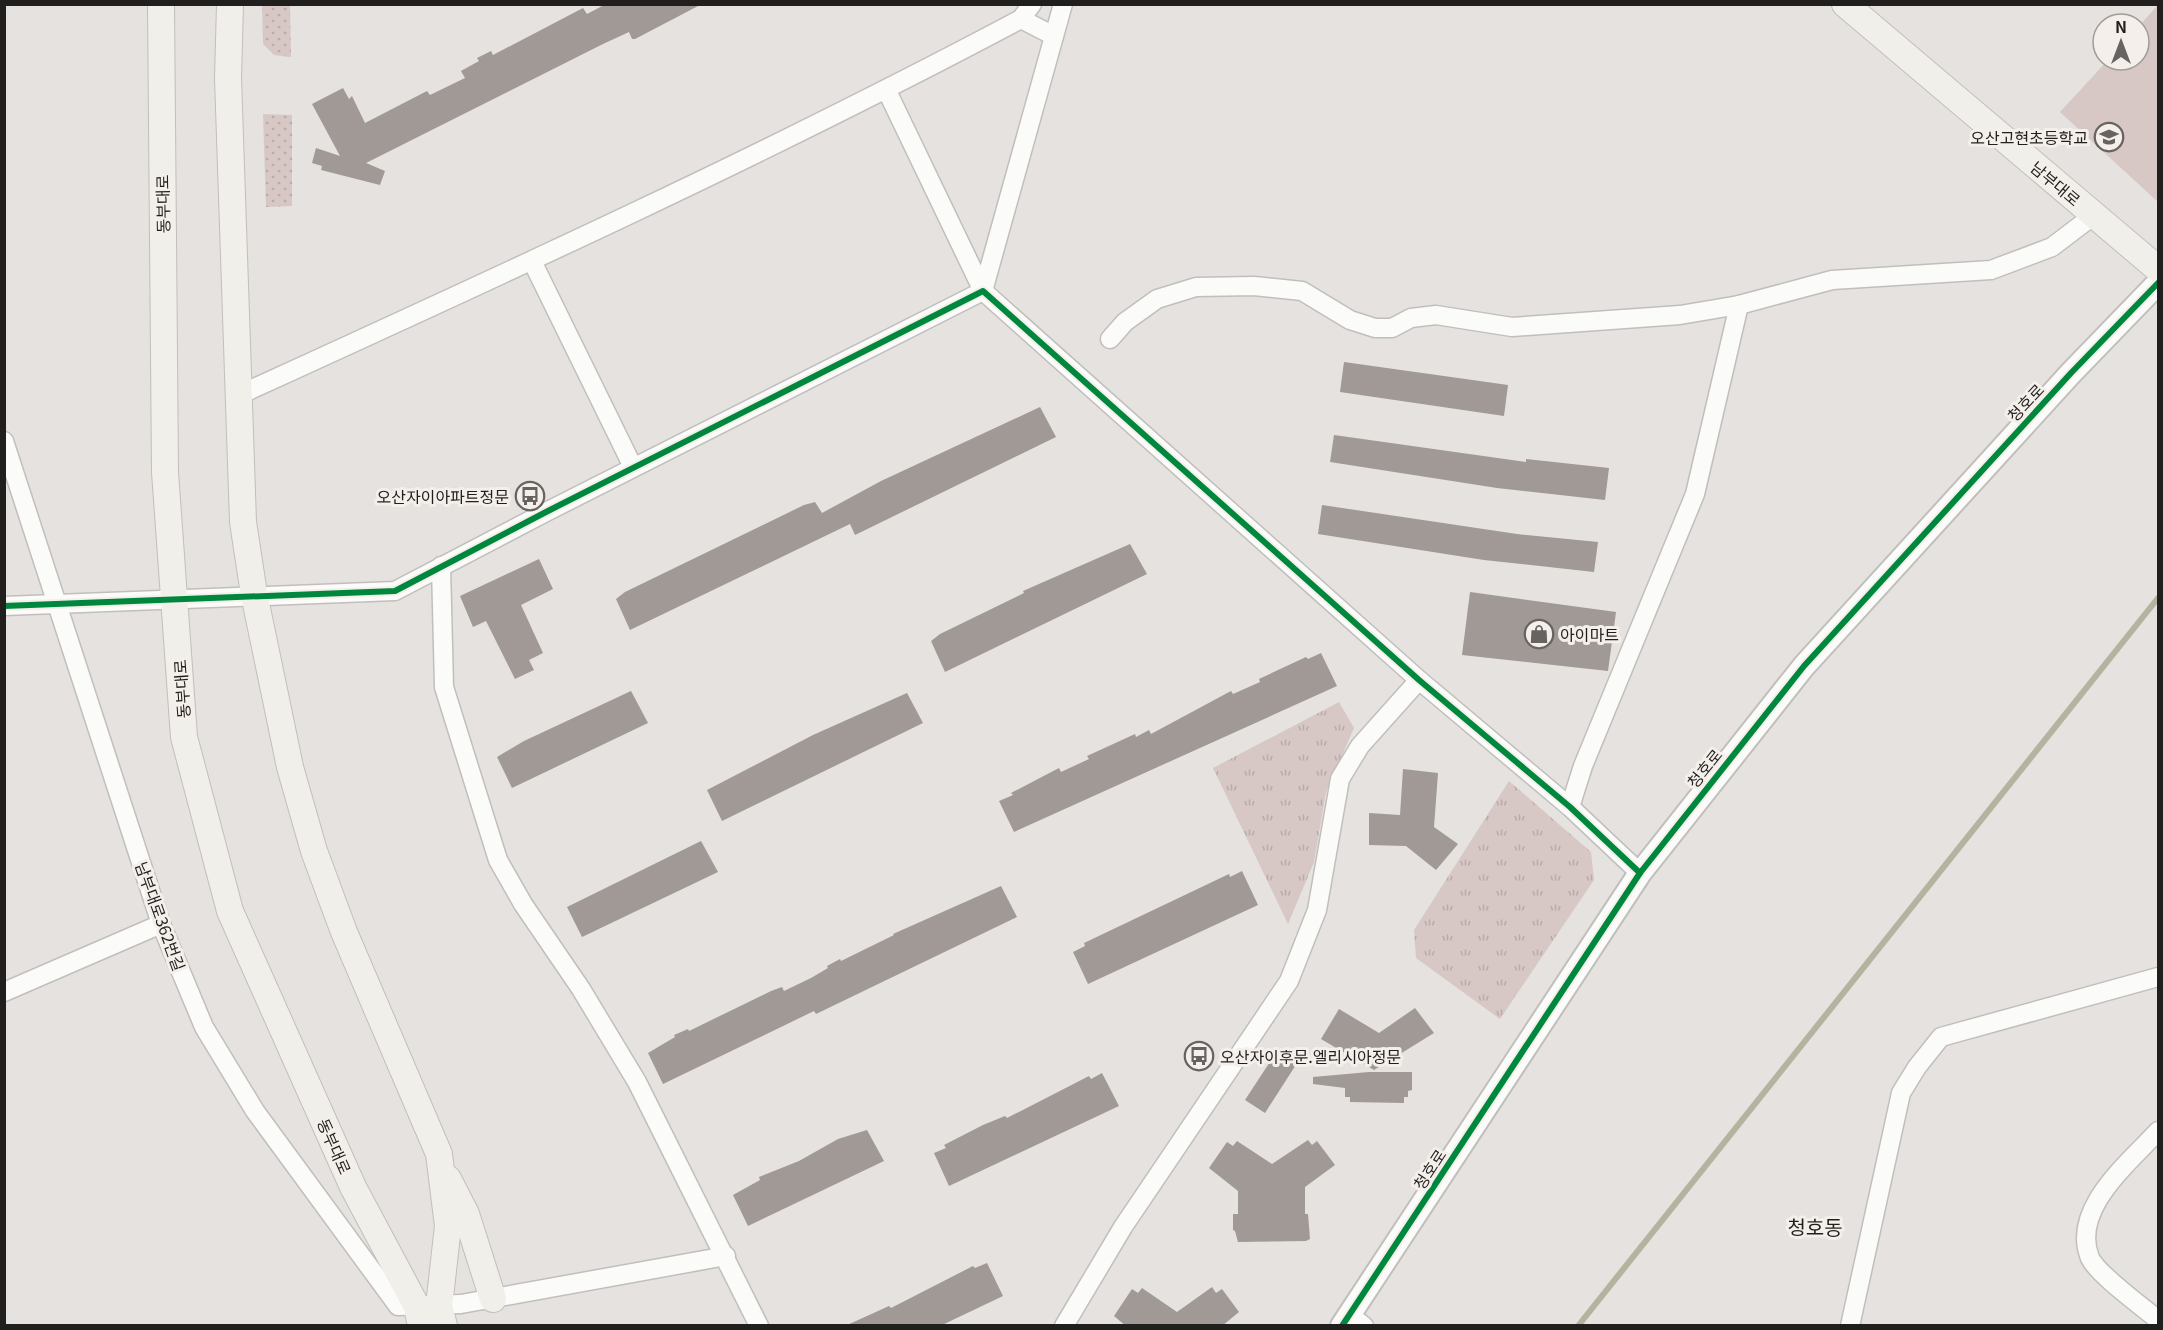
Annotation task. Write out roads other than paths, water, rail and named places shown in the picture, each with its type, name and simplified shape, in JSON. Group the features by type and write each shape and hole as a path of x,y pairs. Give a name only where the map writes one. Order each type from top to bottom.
{"main road":[{"name":"동부대로","path":"161,4 165,472 184,737 230,911 353,1187 430,1316"},
{"path":"230,4 228,78 243,522 254,594 290,766 314,851 344,932 439,1154 448,1226 430,1316"},
{"name":"남부대로","path":"1845,4 2158,269"},
{"path":"440,1164 466,1214 493,1299"}],"street":[{"path":"4,606 254,594 395,591 633,467 983,291 1063,4"},
{"path":"238,395 532,261 886,91 1026,12 1054,36"},
{"path":"886,91 983,291 1419,680 1570,807 1640,873"},
{"path":"1110,339 1125,322 1157,299 1197,287 1254,286 1302,291 1350,320 1375,328 1392,328 1411,318 1436,315 1512,327 1680,315 1739,305 1832,280 1991,270 2052,247 2094,215"},
{"path":"532,261 633,467"},
{"name":"청호로","path":"1352,1322 1640,873 1804,666 2055,390 2158,283"},
{"path":"1570,807 1583,765 1695,494 1739,305"},
{"name":"남부대로362번길","path":"4,441 161,924 204,1027 255,1111 398,1306 430,1316"},
{"path":"441,566 444,687 498,860 523,904 581,989 637,1082 759,1326"},
{"path":"1064,1326 1123,1227 1289,981 1317,910 1340,779 1360,746 1419,680"},
{"path":"4,992 161,924"},
{"path":"1850,1326 1901,1093 1917,1067 1941,1037 2158,977"},
{"path":"2158,1131 2102,1192 2088,1220 2088,1245 2091,1259 2102,1273 2158,1320"},
{"path":"430,1316 493,1299 726,1256"}],"waterway":[{"path":"1578,1326 2158,598"}],"place":[{"name":"오산고현초등학교","path":"2109,137"},
{"name":"오산자이아파트정문","path":"530,496"},
{"name":"아이마트","path":"1539,634"},
{"name":"오산자이후문.엘리시아정문","path":"1199,1056"}],"district":[{"name":"청호동","path":"1815,1226"}]}
